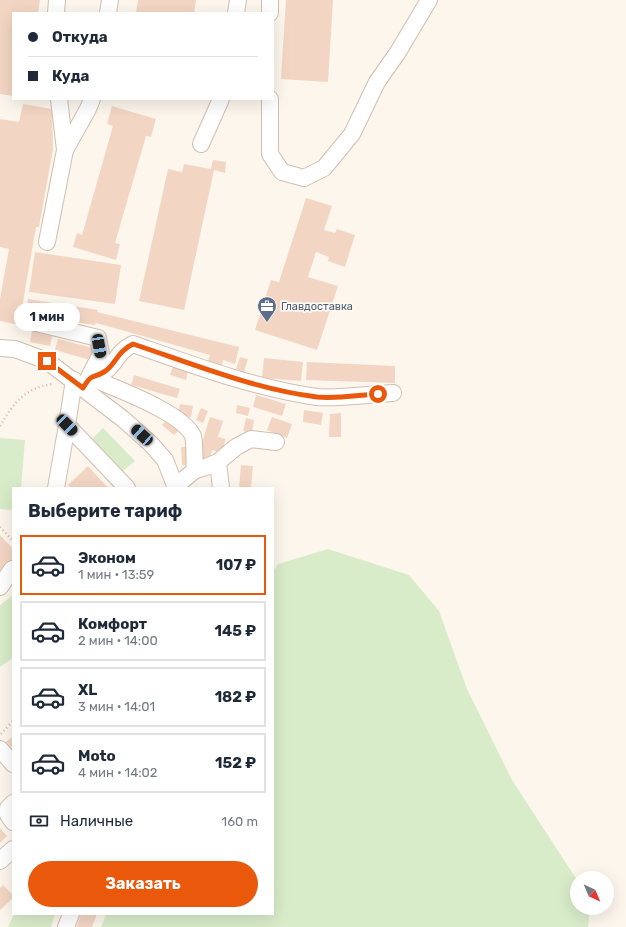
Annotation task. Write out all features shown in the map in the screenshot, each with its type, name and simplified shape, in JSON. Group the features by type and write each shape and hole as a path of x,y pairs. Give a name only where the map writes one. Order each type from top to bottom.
{"lane":[{"path":"56,12 57,0"},
{"path":"108,12 110,0"},
{"path":"236,12 238,0"},
{"path":"270,0 270,12"},
{"path":"270,100 270,154 282,172 304,178 324,168 352,134 377,82 402,45 428,0"},
{"path":"47,242 65,150 59,100"},
{"path":"65,150 92,100"},
{"path":"201,144 221,100"},
{"path":"32,322 98,338 101,354 82,382 67,425 56,487"},
{"path":"82,382 105,372 123,348 133,344 203,368 265,386 319,397 393,394"},
{"path":"0,348 15,349 47,361 82,382 151,444 165,460 176,487 195,470 218,462 236,447 251,439 276,442"},
{"path":"82,382 166,411 187,427 193,437 195,470"},
{"path":"67,425 126,487"},
{"path":"218,462 221,487"},
{"path":"0,586 12,569"},
{"path":"0,749 12,763"},
{"path":"12,804 8,808 8,815 12,821"},
{"path":"0,861 12,849"},
{"path":"66,927 71,915"}],"path":[{"path":"0,426 19,397 45,385 82,382"},
{"path":"0,528 12,540"},
{"path":"0,734 12,722"}],"green space":[{"path":"103,428 135,461 123,471 92,439"},
{"path":"0,438 25,440 21,487 12,487 12,510 0,509"},
{"path":"328,549 409,575 439,611 467,689 512,780 571,871 570,915 589,915 588,927 101,927 106,915 274,915 274,570 278,564"},
{"path":"12,596 12,659 0,667 0,605"},
{"path":"14,915 55,915 51,927 8,927"}],"building":[{"path":"0,0 40,0 38,12 12,12 12,96 0,94"},
{"path":"138,0 196,0 194,12 136,12"},
{"path":"286,0 333,0 328,82 281,79"},
{"path":"23,104 52,109 53,149 39,227 36,227 19,325 0,321 0,299 9,249 0,247 0,119 19,122"},
{"path":"112,106 156,119 151,137 146,136 115,243 120,244 116,260 73,247 77,233 82,235 113,126 107,124"},
{"path":"213,160 226,162 225,173 214,170 184,310 139,301 168,169 182,172 184,164 211,169"},
{"path":"306,198 332,206 324,230 335,233 337,229 355,235 345,267 328,261 329,257 316,252 308,277 338,286 317,350 255,330 271,280 279,282"},
{"path":"35,252 121,265 115,304 29,292"},
{"path":"28,299 98,310 97,312 239,347 235,364 223,360 221,368 207,364 210,355 96,323 95,325 26,315"},
{"path":"32,331 52,336 50,346 30,342"},
{"path":"58,339 93,348 90,360 55,350"},
{"path":"240,357 248,359 244,372 236,369"},
{"path":"264,358 303,362 301,381 262,378"},
{"path":"307,362 395,366 395,383 306,380"},
{"path":"173,366 188,371 186,380 170,375"},
{"path":"134,375 180,389 177,398 131,385"},
{"path":"256,395 286,404 282,416 253,407"},
{"path":"180,404 193,406 191,417 178,415"},
{"path":"237,405 250,408 248,416 236,413"},
{"path":"201,408 208,411 203,423 196,420"},
{"path":"304,410 323,413 321,425 303,422"},
{"path":"341,413 341,437 329,437 330,414"},
{"path":"210,417 223,421 218,437 226,439 221,453 212,450 209,461 197,458"},
{"path":"272,417 292,424 287,438 267,430"},
{"path":"246,418 254,420 252,433 243,431"},
{"path":"166,420 178,431 174,435 162,425"},
{"path":"181,447 187,447 188,465 182,465"},
{"path":"241,465 253,466 251,487 239,487"},
{"path":"88,466 107,487 70,487 68,485"},
{"path":"0,535 12,548 12,565 0,576"},
{"path":"12,737 12,748 6,742"},
{"path":"0,828 7,836 0,843"},
{"path":"3,885 12,894 12,899 0,910 0,888"},
{"path":"81,915 97,915 92,927 77,927"}],"place":[{"name":"Главдоставка","path":"267,323"}],"route":[{"path":"47,361 83,388 89,377 105,372 123,348 133,344 203,368 265,386 319,397 378,394"}]}
